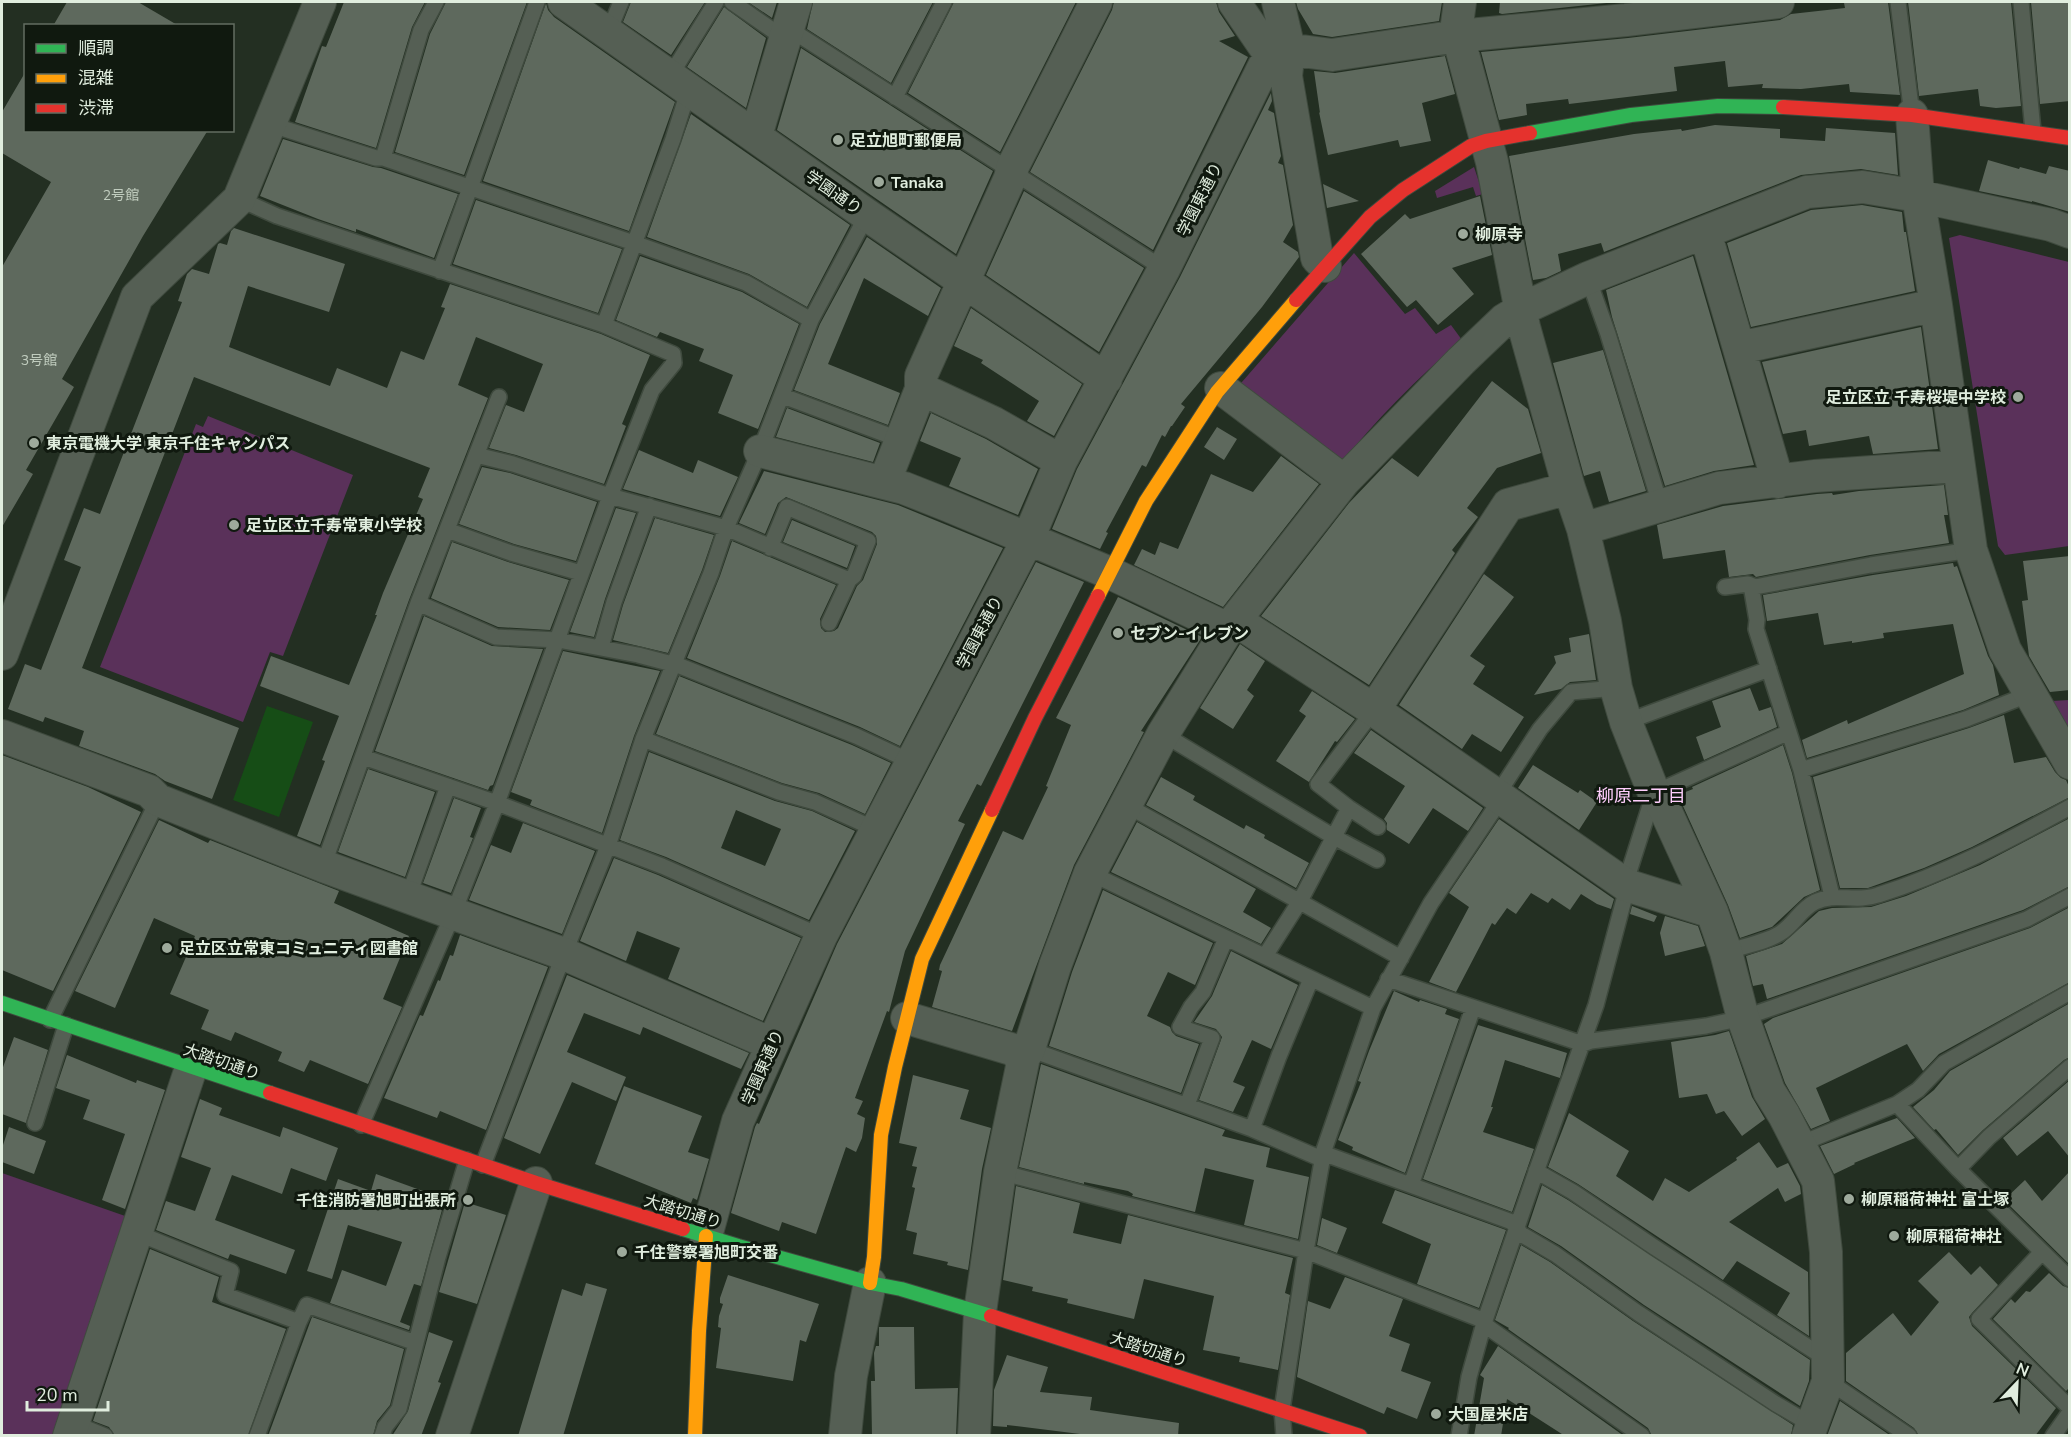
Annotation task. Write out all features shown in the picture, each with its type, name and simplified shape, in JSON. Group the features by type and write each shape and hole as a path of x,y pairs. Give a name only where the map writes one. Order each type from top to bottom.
{"street":[{"path":"2,654 137,297 238,199 321,2"},
{"name":"学園通り","path":"564,2 867,215 1106,379"},
{"path":"884,483 921,389 921,376 1011,172 1096,2"},
{"path":"1234,2 1264,46 1332,55 1628,11 1778,2"},
{"path":"1278,2 1289,49 1286,76 1317,258 1325,266"},
{"path":"1460,2 1458,36 1486,141 1524,327 1569,488 1583,529 1605,621 1616,688 1626,722 1654,793 1662,803 1702,886 1726,952 1743,1018 1769,1091 1818,1180 1826,1252 1828,1371 1810,1430"},
{"path":"756,136 790,23"},
{"name":"学園東通り","path":"706,1236 738,1121 821,936 1028,539 1061,461 1164,269 1264,66 1289,49"},
{"path":"845,1436 851,1376 874,1257 881,1135 922,959 1035,718 1146,501 1221,388 1325,266 1370,218 1403,190 1471,146 1486,141 1631,115 1718,106 1813,108 1912,115 2070,138"},
{"path":"1912,115 1918,196 1971,550 2005,650 2070,763"},
{"path":"974,1436 980,1311 1000,1172 1026,1053 1055,966 1090,873 1163,734 1232,625 1344,481 1504,320 1588,278 1807,192 1863,187 1918,196 2051,225 2070,232"},
{"path":"1705,232 1778,482"},
{"path":"1739,348 1936,305"},
{"path":"1221,388 1344,481"},
{"path":"921,389 994,423 1061,461"},
{"path":"760,451 904,488 1232,625 1374,710 1626,885 1712,912"},
{"path":"1583,529 1719,488 1815,476 1958,466"},
{"path":"1374,710 1508,505 1569,488"},
{"path":"2,736 148,790 158,800 324,866 564,954 772,1044"},
{"name":"大踏切通り","path":"2,1003 536,1183 706,1236 870,1283 901,1288 980,1311 1360,1436"},
{"path":"907,1018 1026,1053"},
{"path":"71,1429 191,1068"},
{"path":"452,1436 536,1183"},
{"path":"695,1436 706,1236"}],"lane":[{"path":"383,158 421,30 436,2"},
{"path":"440,271 537,2"},
{"path":"608,33 621,2"},
{"path":"604,325 673,139 679,82 716,2"},
{"path":"732,2 790,23 895,97 1164,269"},
{"path":"895,97 944,2"},
{"path":"1898,2 1912,115"},
{"path":"2021,2 2033,131"},
{"path":"269,124 376,158 383,158 634,243 746,284 811,320"},
{"path":"238,199 277,216 604,325 673,354 674,363 652,390 610,496 497,803 453,914 361,1125"},
{"path":"483,1165 608,846 643,740 711,573 726,528 783,396 811,320 867,215"},
{"path":"1588,278 1608,334 1660,504"},
{"path":"783,396 901,440"},
{"path":"324,866 418,603 499,397"},
{"path":"476,456 513,464 610,496 726,528 849,580"},
{"path":"601,647 614,602 649,506"},
{"path":"770,548 787,507 868,541 854,576 849,580 829,623"},
{"path":"447,530 511,553 581,573"},
{"path":"1725,587 1748,584 1753,586 1971,550"},
{"path":"1753,586 1756,628 1801,770 1832,896"},
{"path":"418,603 496,636 558,640 601,647 680,666 856,736 912,762"},
{"path":"1626,722 1769,669"},
{"path":"1284,1436 1282,1410 1305,1251 1324,1150 1374,1008 1431,903 1494,808 1503,786 1540,729 1571,692 1616,688"},
{"path":"1801,770 1966,719 2030,694"},
{"path":"1374,710 1318,784 1378,827"},
{"path":"1459,1436 1469,1377 1484,1323 1596,1005 1626,885 1654,793 1789,732"},
{"path":"1163,734 1334,837 1377,860"},
{"path":"643,740 779,792 815,802 875,829"},
{"path":"363,757 497,803 662,867 821,936"},
{"path":"408,897 448,786"},
{"path":"50,1020 158,800"},
{"path":"1126,805 1401,958"},
{"path":"1726,952 1780,934 1803,910 1815,902 1832,896 1848,899 1878,895 1973,858 2070,807"},
{"path":"1265,956 1300,901 1349,808"},
{"path":"1090,873 1374,1008"},
{"path":"1388,979 1583,1044 1706,1026 1743,1018 2027,919 2070,896"},
{"path":"1187,1105 1212,1038 1180,1026 1191,1006 1203,992 1227,938"},
{"path":"1252,1129 1311,979"},
{"path":"1800,1144 1897,1104 1917,1090 1944,1063 2070,992"},
{"path":"1411,1185 1473,1008"},
{"path":"34,1122 66,1025"},
{"path":"1026,1053 1187,1105 1317,1156 1328,1155 1512,1222 1521,1234 1555,1254 1810,1430"},
{"path":"1958,1169 1989,1137 2070,1067"},
{"path":"1897,1104 2041,1253 2070,1279"},
{"path":"382,1436 385,1427 399,1409 438,1257 467,1160"},
{"path":"1536,1171 1573,1192 1680,1264 1828,1371 1909,1436"},
{"path":"1000,1172 1305,1251 1480,1319 1489,1328 1642,1436"},
{"path":"137,1233 231,1270 225,1295 299,1322"},
{"path":"2041,1253 1979,1319 2070,1410 2053,1436"},
{"path":"257,1436 307,1305 416,1344"},
{"path":"71,1429 105,1436"}],"shaded area":[{"path":"1474,167 1483,194 1476,196 1473,187 1437,198 1435,191"},
{"name":"足立区立 千寿桜堤中学校","path":"1960,235 2069,262 2069,546 2005,555 1998,546 1949,238"},
{"path":"1354,253 1405,314 1415,308 1436,334 1451,325 1462,340 1397,400 1338,467 1235,390"},
{"path":"208,416 353,475 283,656 270,652 243,722 100,667 196,424 203,427"},
{"path":"2069,700 2069,729 2052,701"},
{"path":"267,706 313,722 279,817 233,800"},
{"path":"2,1173 128,1217 53,1435 2,1435"}],"building":[{"path":"67,2 138,2 176,24 54,24"},
{"path":"344,2 425,2 412,27 376,148 295,122 322,46 326,47"},
{"path":"446,2 527,2 464,175 395,152 430,34"},
{"path":"631,2 705,2 671,55 623,22"},
{"path":"748,2 777,2 772,18"},
{"path":"813,2 933,2 891,83 807,29"},
{"path":"954,2 1076,2 1000,152 908,93"},
{"path":"1114,2 1216,2 1219,12 1235,36 1219,41 1248,57 1153,250 1030,172"},
{"path":"1296,2 1442,2 1439,21 1332,37 1313,34"},
{"path":"1500,2 1616,2 1502,14 1499,13"},
{"path":"1888,2 1900,95 1850,92 1849,84 1801,89 1762,88 1763,84 1728,87 1725,61 1674,67 1677,91 1569,104 1568,99 1526,104 1527,115 1499,120 1481,52 1780,20 1791,14 1845,8 1844,3"},
{"path":"1908,2 2011,2 2021,106 1996,108 1980,106 1978,89 1919,96"},
{"path":"2031,2 2070,2 2070,101 2040,104"},
{"path":"546,3 554,17 675,102 629,231 483,181"},
{"path":"724,7 766,38 746,108 687,67"},
{"path":"801,48 993,171 956,254 777,130"},
{"path":"1445,56 1455,94 1422,103 1431,141 1400,147 1398,140 1328,155 1319,112 1314,71 1335,73"},
{"path":"24,74 24,132 207,132 143,236 62,379 74,387 26,470 33,474 2,527 2,267 51,182 2,153 2,112"},
{"path":"1271,93 1272,101 1268,110 1274,113 1281,156 1278,163 1283,165 1293,225 1283,242 1298,252 1299,257 1262,307 1181,404 1185,407 1165,437 1162,435 1146,467 1142,465 1106,532 1108,533 1100,549 1052,529 1077,469 1180,277"},
{"path":"691,114 850,225 807,307 749,274 647,237"},
{"path":"1715,125 1780,129 1780,138 1825,141 1826,128 1895,133 1898,175 1861,169 1801,175 1604,252 1601,243 1558,254 1561,271 1546,278 1533,280 1509,156 1634,134 1681,129 1682,131"},
{"path":"283,139 458,194 434,258 356,229 356,232 318,219 260,196"},
{"path":"1988,160 2046,174 2049,166 2070,171 2070,212 2032,201 1979,191"},
{"path":"1323,184 1359,201 1327,208"},
{"path":"1024,191 1144,268 1099,352 986,275"},
{"path":"1480,196 1492,255 1452,268 1474,294 1438,325 1416,300 1407,307 1361,254 1405,214 1410,219"},
{"path":"476,200 622,249 598,313 453,264"},
{"path":"1862,205 1902,212 1915,291 1751,327 1727,243 1811,210"},
{"path":"234,228 345,264 329,312 248,286 229,347 330,386 337,368 387,388 401,351 424,360 445,308 441,307 450,284 601,334 650,355 622,424 626,426 604,484 489,448 506,405 524,412 543,364 476,337 458,385 488,398 409,600 320,845 297,836 339,716 260,686 271,656 349,685 377,615 375,615 383,593 423,499 418,497 430,468 194,377 82,668 239,728 212,799 165,781 155,774 79,746 84,731 45,717 43,722 8,709 25,664 41,670 81,567 64,560 84,508 100,514 182,302 178,301 187,274 192,269 209,274 218,244 227,245"},
{"path":"867,237 941,288 928,316 864,278 828,364 900,393 888,425 794,390 820,324"},
{"path":"640,256 742,292 799,324 758,429 718,413 733,375 699,361 704,349 660,332 657,337 616,320"},
{"path":"1693,256 1754,465 1714,471 1665,486 1612,317 1606,290"},
{"path":"971,308 1082,384 1054,436 1027,421 1039,401 981,363 983,360 954,346"},
{"path":"1921,327 1938,449 1873,454 1869,436 1809,446 1806,430 1783,434 1762,362"},
{"path":"1603,350 1646,491 1609,502 1600,471 1584,476 1553,363"},
{"path":"1492,381 1528,409 1541,453 1497,468 1467,508 1478,517 1452,550 1455,553 1369,685 1261,616 1349,503 1392,458 1418,477"},
{"path":"787,408 880,443 873,462 776,437"},
{"path":"931,413 986,439 1038,469 1018,515 949,486 961,458 920,441"},
{"path":"1217,427 1237,439 1224,460 1204,447"},
{"path":"639,450 693,473 698,460 738,477 720,516 623,489"},
{"path":"1281,456 1319,484 1223,607 1134,565 1142,549 1155,555 1160,542 1178,549 1211,474 1253,492"},
{"path":"482,467 510,473 597,502 576,561 514,544 459,524"},
{"path":"764,471 898,505 1003,548 900,746 860,727 687,658 732,541 836,585 820,619 821,628 825,632 838,628 857,586 863,580 877,544 876,536 872,532 786,497 778,503 765,534 739,523"},
{"path":"1944,485 1948,515 1944,515 1949,543 1870,555 1756,577 1753,574 1729,577 1725,550 1663,559 1657,525 1723,506 1817,494 1832,493 1833,495"},
{"path":"616,508 636,513 594,637 570,632"},
{"path":"655,518 714,535 668,653 613,640 623,605"},
{"path":"792,520 855,546 847,568 783,542"},
{"path":"452,542 569,580 550,630 498,627 431,598"},
{"path":"2070,556 2070,690 2050,692 2029,656 2022,601 2028,600 2023,561"},
{"path":"1036,562 1084,582 981,786 977,784 958,821 965,824 905,951 889,1012 887,1011 855,1098 863,1101 857,1114 865,1118 862,1138 856,1152 846,1147 816,1234 782,1222 779,1231 731,1213 755,1127 757,1123 759,1124 837,944"},
{"path":"1953,563 1954,567 1957,566 1993,665 1999,695 1963,710 1807,758 1802,740 1847,720 1848,724 1964,674 1953,624 1883,633 1884,638 1824,645 1818,613 1767,621 1763,595"},
{"path":"1484,574 1514,597 1470,656 1485,666 1473,684 1524,717 1501,752 1472,734 1462,749 1399,705"},
{"path":"1118,597 1202,637 1141,731 1144,732 1074,865 1012,1031 932,1007 942,971 939,970 940,965 1003,831 1023,840 1048,787 1046,786 1071,725 1056,718"},
{"path":"424,616 492,646 543,649 493,785 488,790 375,751"},
{"path":"1589,634 1596,680 1570,682 1561,689 1534,695 1556,663 1554,656 1571,652 1569,638"},
{"path":"1240,644 1265,661 1247,690 1254,696 1233,729 1200,708"},
{"path":"563,651 660,671 634,736 602,833 530,805 532,800 511,792"},
{"path":"679,676 852,745 891,763 865,814 819,793 782,783 656,734"},
{"path":"1750,688 1759,711 1771,707 1777,727 1704,760 1696,737 1721,727 1712,701"},
{"path":"1312,691 1355,719 1337,742 1335,741 1309,782 1276,761 1306,716 1299,711"},
{"path":"2004,715 2014,763 2046,757 2055,772 2066,780 2070,789 2070,797 1972,847 1924,868 1868,888 1840,888 1813,777"},
{"path":"1371,730 1483,808 1468,831 1433,808 1409,844 1387,830 1387,823 1384,819 1405,786 1354,753"},
{"path":"1783,745 1820,890 1804,897 1772,927 1740,938 1728,905 1678,795"},
{"path":"649,752 775,801 812,811 855,831 809,920 666,857 620,840","holes":["736,810 781,829 765,866 721,848"]},
{"path":"2,755 88,787 141,812 53,991 2,970"},
{"path":"1533,765 1578,793 1580,790 1597,802 1579,830 1518,788"},
{"path":"368,769 435,792 405,877 338,852"},
{"path":"1161,777 1195,796 1193,800 1244,829 1246,825 1265,835 1264,838 1309,863 1296,888 1146,805"},
{"path":"454,798 481,808 470,837 473,838 451,893 423,883"},
{"path":"2070,818 2070,886 2023,910 1767,999 1763,984 1753,986 1746,956 1782,944 1819,911 1832,908 1871,907 1906,896 1980,865"},
{"path":"1499,819 1614,899 1611,909 1581,894 1570,910 1552,898 1548,903 1531,893 1516,914 1507,908 1495,925 1492,923 1456,992 1429,982 1469,907 1449,893"},
{"path":"159,820 208,843 210,840 339,891 334,903 409,936 383,999 402,1007 368,1084 310,1060 304,1072 278,1061 282,1052 235,1032 231,1041 201,1029 209,1010 170,994 195,936 154,918 115,1008 75,991"},
{"path":"1137,822 1256,889 1243,912 1271,928 1261,944 1111,872"},
{"path":"523,823 595,851 562,934 469,900 491,845 511,853"},
{"path":"614,858 801,938 763,1021 668,979 680,948 637,931 626,961 580,941"},
{"path":"1103,890 1213,943 1195,985 1168,972 1147,1016 1170,1027 1176,1036 1199,1044 1181,1093 1049,1046 1072,972"},
{"path":"1632,906 1657,916 1654,922 1630,914"},
{"path":"2070,907 2070,982 1939,1054 1923,1071 1907,1044 1816,1088 1830,1121 1811,1129 1785,1083 1764,1024 1773,1018 2030,928"},
{"path":"1665,916 1698,926 1705,946 1665,956 1660,933"},
{"path":"460,935 548,967 486,1130 440,1111 437,1118 384,1098 420,1015 423,1016 450,955 453,956"},
{"path":"1231,951 1298,985 1271,1049 1252,1040 1233,1082 1245,1087 1233,1112 1199,1100 1222,1037 1216,1029 1194,1022 1212,996"},
{"path":"567,975 749,1053 741,1069 643,1027 640,1035 584,1013 567,1052 626,1077 616,1101 572,1082 540,1154 504,1138"},
{"path":"1394,991 1419,1002 1420,1000 1447,1009 1445,1014 1459,1019 1405,1173 1352,1150 1353,1147 1338,1140 1361,1082 1358,1081 1369,1051"},
{"path":"2070,1003 2070,1057 1983,1130 1958,1155 1913,1107 1934,1090 1950,1071"},
{"path":"1478,1025 1567,1053 1560,1078 1505,1060 1491,1107 1493,1107 1483,1132 1534,1149 1512,1212 1423,1179"},
{"path":"1729,1031 1752,1097 1765,1119 1742,1136 1724,1111 1716,1114 1707,1094 1679,1098 1671,1042"},
{"path":"14,1037 48,1050 26,1123 2,1114 2,1070"},
{"path":"67,1055 136,1083 137,1080 165,1090 125,1209 102,1200 125,1134 83,1119 90,1100 56,1088"},
{"path":"1041,1064 1225,1130 1222,1136 1270,1148 1266,1167 1309,1177 1298,1239 1244,1225 1254,1180 1205,1168 1195,1212 1132,1196 1133,1194 1128,1191 1084,1182 1084,1184 1019,1167"},
{"path":"913,1075 969,1090 960,1119 991,1128 982,1169 968,1270 947,1265 948,1262 913,1254 917,1233 906,1230 915,1188 912,1187 917,1167 912,1166 917,1147 899,1143"},
{"path":"2070,1080 2070,1158 2048,1131 2017,1156 2003,1138"},
{"path":"624,1086 702,1116 688,1152 709,1159 697,1200 693,1198 691,1203 595,1164"},
{"path":"200,1099 222,1108 219,1115 280,1137 283,1127 338,1148 326,1181 291,1168 282,1194 232,1175 215,1220 295,1250 286,1274 230,1254 228,1259 156,1230 166,1201 195,1211 211,1168 181,1157"},
{"path":"1569,1113 1629,1151 1616,1176 1653,1201 1665,1178 1689,1192 1737,1160 1736,1158 1759,1142 1777,1168 1788,1163 1800,1186 1801,1194 1785,1202 1778,1188 1729,1222 1808,1272 1809,1336 1777,1315 1790,1293 1737,1261 1723,1280 1578,1184 1548,1167"},
{"path":"1897,1118 1915,1138 1854,1163 1834,1174 1820,1146"},
{"path":"9,1127 46,1141 34,1174 2,1162 2,1148"},
{"path":"2070,1171 2070,1265 2004,1200 2025,1180 2042,1201"},
{"path":"376,1174 445,1199 421,1286 414,1284 400,1322 410,1326 409,1330 330,1303 342,1270 386,1286 402,1242 348,1225 332,1279 307,1271 338,1179 371,1191"},
{"path":"1542,1185 1810,1360 1809,1381 1800,1406 1644,1305 1561,1246 1528,1227"},
{"path":"1016,1186 1080,1203 1073,1233 1121,1244 1128,1215 1293,1258 1285,1293 1290,1295 1278,1370 1239,1362 1240,1357 1203,1350 1214,1296 1144,1279 1134,1319 1067,1303 1068,1299 1032,1291 1033,1287 1003,1280"},
{"path":"1395,1190 1506,1230 1479,1308 1417,1284 1431,1244 1382,1223"},
{"path":"465,1202 506,1215 477,1304 439,1292"},
{"path":"1322,1218 1347,1228 1337,1253 1317,1245"},
{"path":"1521,1245 1550,1262 1633,1321 1793,1425 1791,1436 1652,1436 1648,1428 1495,1320"},
{"path":"150,1249 219,1277 212,1302 286,1329 248,1436 115,1436 109,1427 93,1421"},
{"path":"1949,1252 1971,1275 1980,1266 1998,1285 1969,1317 1972,1326 2056,1408 2035,1436 1919,1436 1914,1428 1846,1381 1846,1353 1893,1313 1911,1336 1939,1302 1918,1281"},
{"path":"2049,1273 2063,1286 2070,1288 2070,1387 2066,1391 1993,1319 2011,1299 2015,1303"},
{"path":"728,1275 819,1304 806,1342 800,1340 793,1381 716,1368 721,1328 718,1327 719,1316 723,1304 720,1303 720,1298"},
{"path":"1345,1277 1403,1299 1389,1336 1410,1344 1401,1371 1431,1382 1417,1419 1387,1407 1384,1414 1297,1377 1308,1301 1330,1309"},
{"path":"586,1283 607,1289 563,1436 518,1436 562,1289 582,1296"},
{"path":"312,1317 404,1349 390,1405 377,1421 373,1436 268,1436"},
{"path":"879,1327 914,1327 915,1389 958,1388 956,1436 872,1436 871,1381 875,1381 874,1353 876,1346 879,1346"},
{"path":"429,1332 453,1341 438,1382 441,1383 421,1436 392,1436 408,1411"},
{"path":"1498,1346 1624,1436 1565,1436 1507,1399 1501,1436 1474,1436 1484,1378 1480,1375"},
{"path":"1007,1355 1048,1367 1040,1392 1092,1397 1090,1410 1179,1423 1178,1436 1096,1436 1007,1425 1007,1427 993,1426 994,1390"},
{"path":"1840,1401 1891,1436 1827,1436"}],"traffic: fast":[{"path":"1530,133 1631,115 1718,106 1783,107"},
{"path":"2,1003 270,1093"},
{"path":"683,1229 991,1316"}],"traffic: slow":[{"path":"1098,596 1146,501 1217,392 1296,300"},
{"path":"870,1283 874,1257 881,1135 922,959 992,810"},
{"path":"695,1436 706,1236"}],"traffic: jam":[{"path":"1783,107 1912,115 2070,138"},
{"path":"1296,300 1370,217 1403,190 1471,146 1530,133"},
{"path":"992,810 1035,718 1098,596"},
{"path":"270,1093 536,1183 683,1229"},
{"path":"991,1316 1360,1436"}],"place":[{"name":"足立旭町郵便局","path":"838,140"},
{"name":"Tanaka","path":"879,182"},
{"name":"柳原寺","path":"1463,234"},
{"name":"足立区立 千寿桜堤中学校","path":"2018,397"},
{"name":"東京電機大学 東京千住キャンパス","path":"34,443"},
{"name":"足立区立千寿常東小学校","path":"234,525"},
{"name":"セブン-イレブン","path":"1118,633"},
{"name":"足立区立常東コミュニティ図書館","path":"167,948"},
{"name":"柳原稲荷神社 富士塚","path":"1849,1199"},
{"name":"千住消防署旭町出張所","path":"468,1200"},
{"name":"柳原稲荷神社","path":"1894,1236"},
{"name":"千住警察署旭町交番","path":"622,1252"},
{"name":"大国屋米店","path":"1436,1414"}],"district":[{"name":"柳原二丁目","path":"1641,796"}]}
